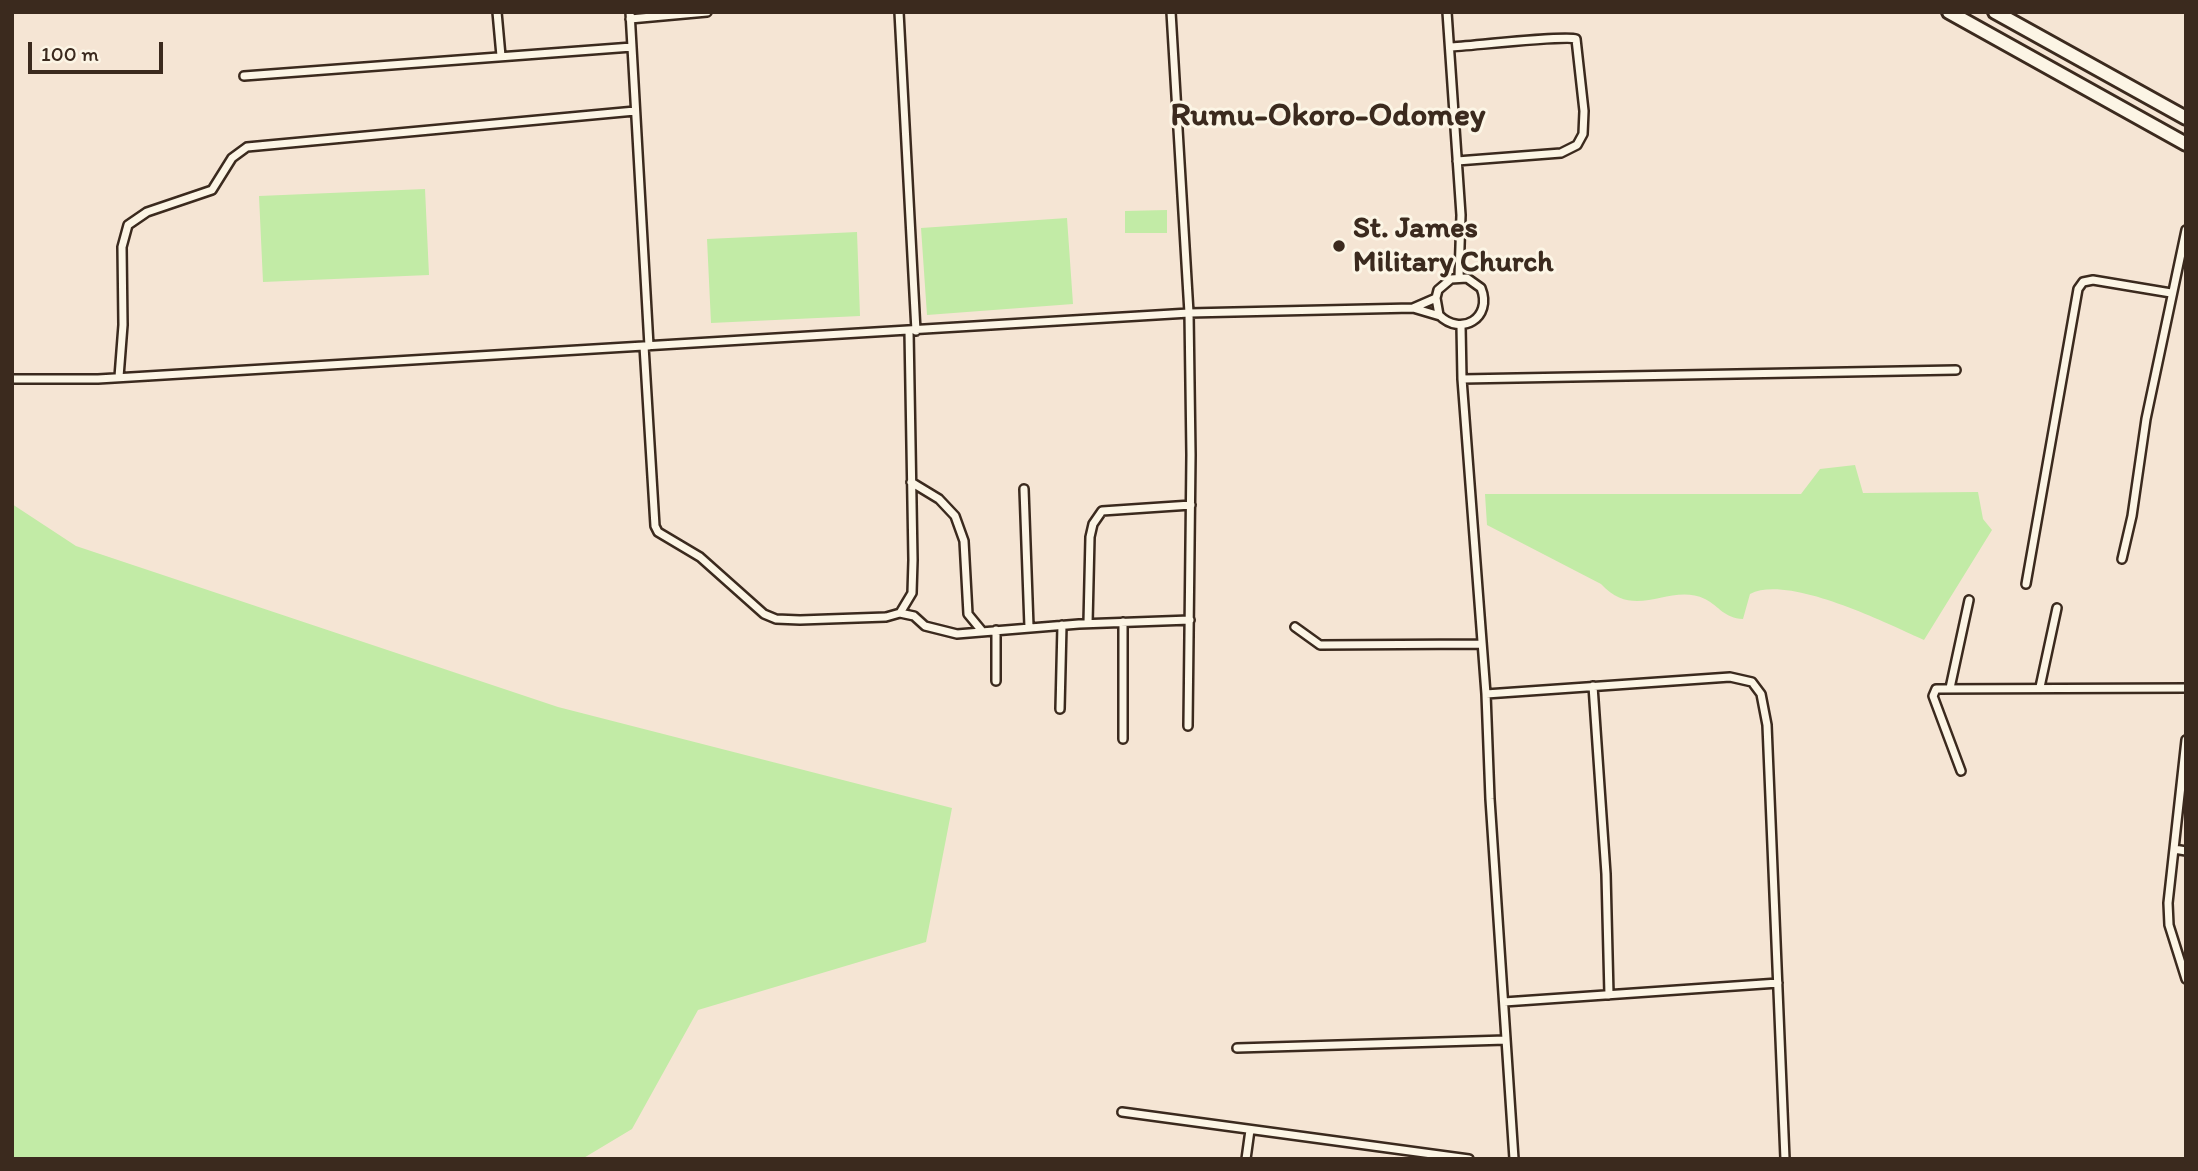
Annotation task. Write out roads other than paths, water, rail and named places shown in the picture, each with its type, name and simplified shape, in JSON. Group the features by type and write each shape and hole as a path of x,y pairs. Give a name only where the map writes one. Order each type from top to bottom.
{"main road":[{"path":"1949,12 2186,144"},
{"path":"1995,12 2186,118"}],"street":[{"path":"497,12 501,56"},
{"path":"707,12 630,15 654,526 658,532 700,557 752,606 776,619 886,617 900,613 914,616 925,626 957,634 1088,623 1190,620"},
{"path":"899,12 913,331 912,593 900,613"},
{"path":"1171,12 1189,313 1191,505 1188,726"},
{"path":"1447,12 1461,215 1459,277"},
{"path":"1450,47 1530,42 1568,36 1576,39 1584,111 1583,134 1577,145 1561,153 1457,161"},
{"path":"244,76 632,47"},
{"path":"119,377 124,325 122,247 128,225 147,212 212,190 232,158 247,147 635,111"},
{"path":"2122,559 2132,516 2146,419 2186,230"},
{"path":"12,379 119,377 1189,313 1413,308 1461,326 1477,319 1484,305 1484,296 1475,282 1459,277 1444,284 1436,298 1413,308"},
{"path":"2026,584 2078,289 2083,282 2093,280 2171,293"},
{"path":"1436,298 1440,316"},
{"path":"1461,326 1462,379 1486,694 1490,799 1514,1159"},
{"path":"1462,379 1956,370"},
{"path":"911,482 939,499 955,516 964,541 968,614 982,631"},
{"path":"1024,489 1029,627"},
{"path":"1088,623 1090,537 1093,524 1102,511 1112,508 1191,505"},
{"path":"1950,688 1969,600"},
{"path":"2040,687 2057,608"},
{"path":"1123,739 1124,622"},
{"path":"1060,709 1062,625"},
{"path":"1295,627 1321,645 1481,644"},
{"path":"996,630 996,681"},
{"path":"1486,694 1730,677 1752,682 1761,694 1767,725 1784,1159"},
{"path":"1593,686 1606,874 1609,995"},
{"path":"1961,771 1933,694 1936,689 2186,688"},
{"path":"2186,740 2168,925 2186,979"},
{"path":"2174,849 2186,851"},
{"path":"1504,1002 1778,983"},
{"path":"1237,1048 1506,1040"},
{"path":"1122,1112 1469,1159"},
{"path":"1246,1159 1250,1130"}],"place":[{"name":"St. James Military Church","path":"1339,246"}],"district":[{"name":"Rumu-Okoro-Odomey","path":"1328,117"}]}
